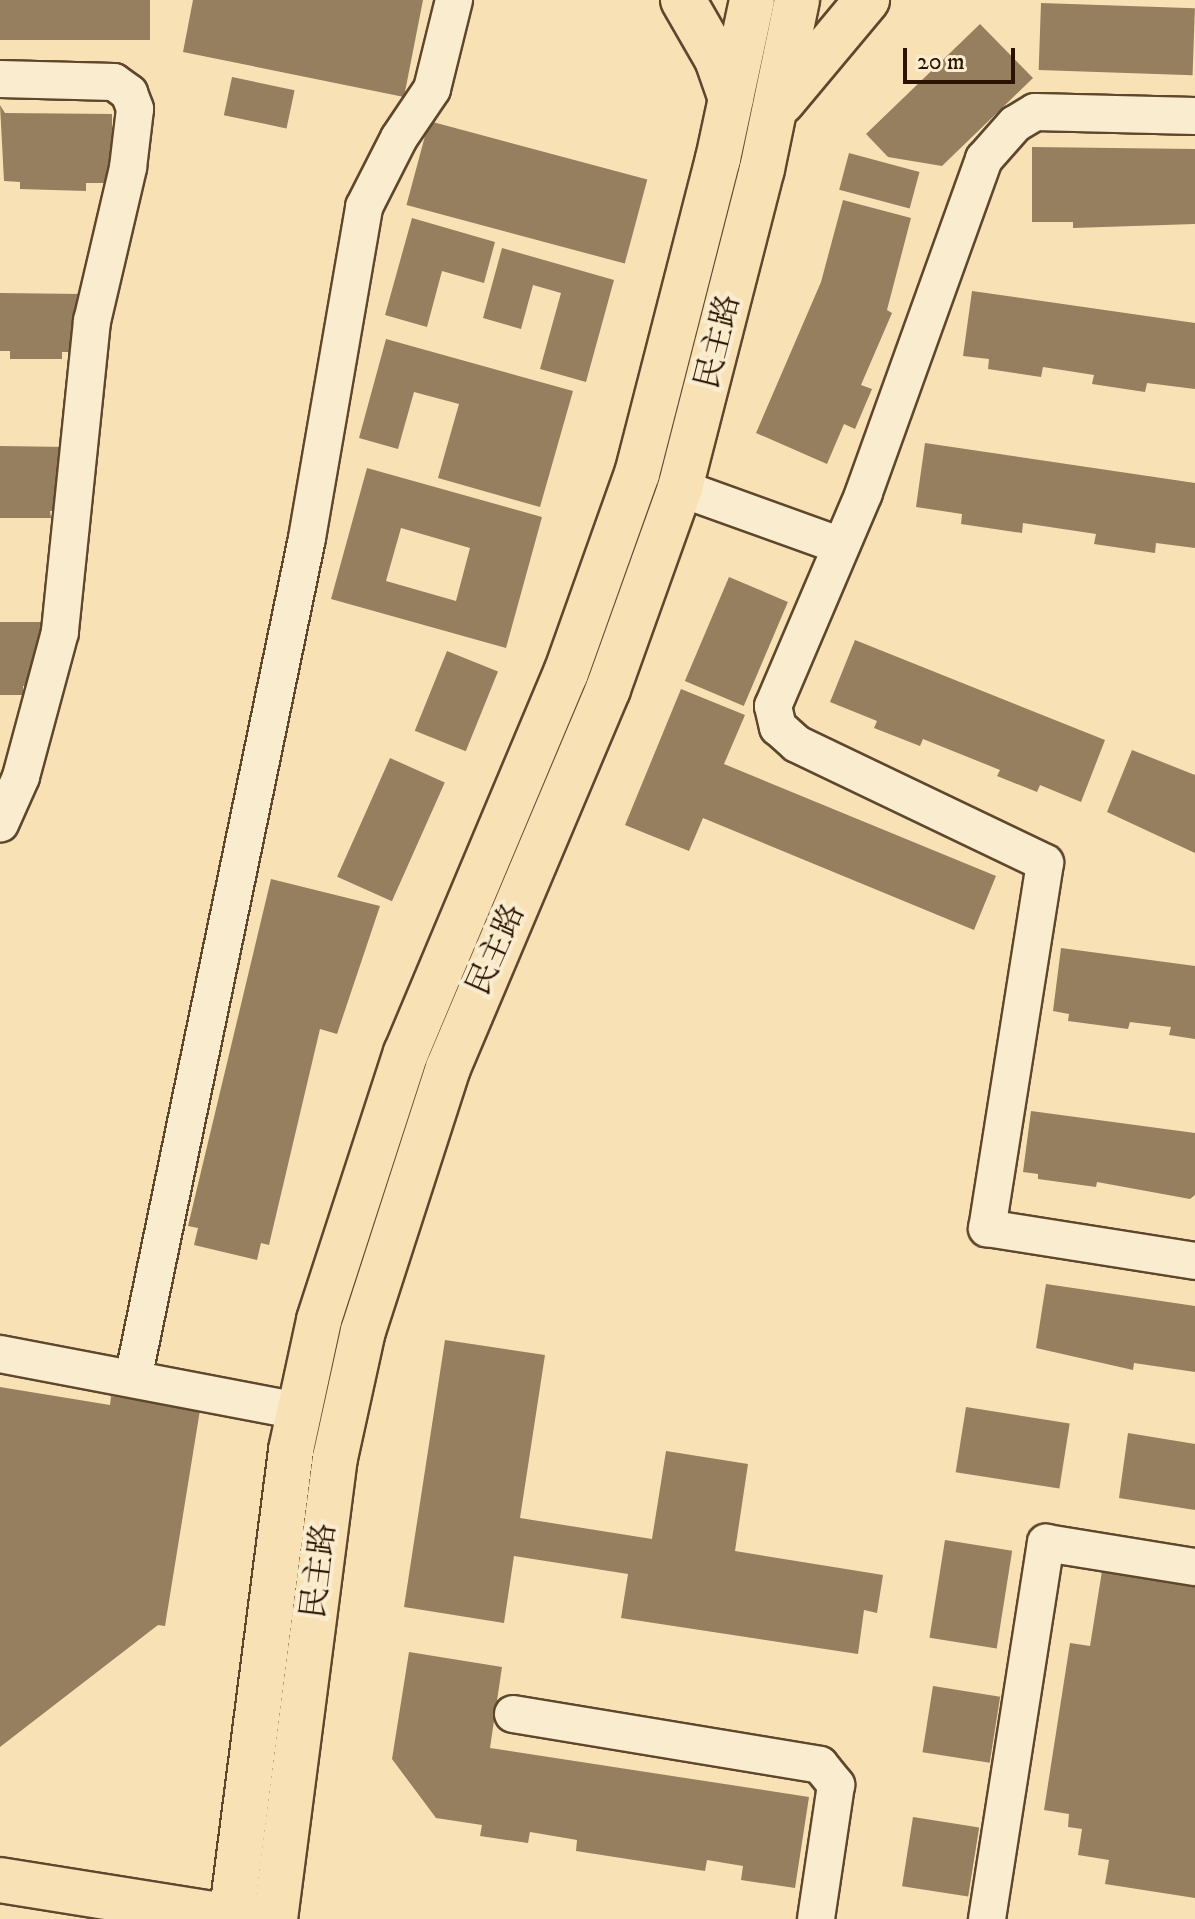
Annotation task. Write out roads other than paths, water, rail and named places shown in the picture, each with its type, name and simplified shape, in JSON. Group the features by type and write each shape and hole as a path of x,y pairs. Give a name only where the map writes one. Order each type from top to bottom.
{"main road":[{"path":"683,0 717,59 731,99"},
{"name":"民主路","path":"235,1918 299,1411 348,1220 406,1053 566,673 637,474 731,99 752,0"},
{"name":"民主路","path":"275,1919 335,1458 382,1261 463,1028 608,689 680,488 774,114 797,0"},
{"path":"774,114 867,0"},
{"path":"0,1880 235,1918"}],"lane":[{"path":"133,1379 301,569 364,207 399,138 432,89 454,0"},
{"path":"0,79 114,82 129,93 135,109 128,168 92,321 60,632 25,763 0,824"},
{"path":"1195,116 1035,112 998,140 974,180 841,546 776,696 778,727 797,744 1045,863 987,1228 1195,1261"},
{"path":"680,488 841,546"},
{"path":"0,1354 299,1411"},
{"path":"997,1918 1046,1543 1195,1567"},
{"path":"513,1714 811,1763 828,1770 835,1794 816,1919"}]}
